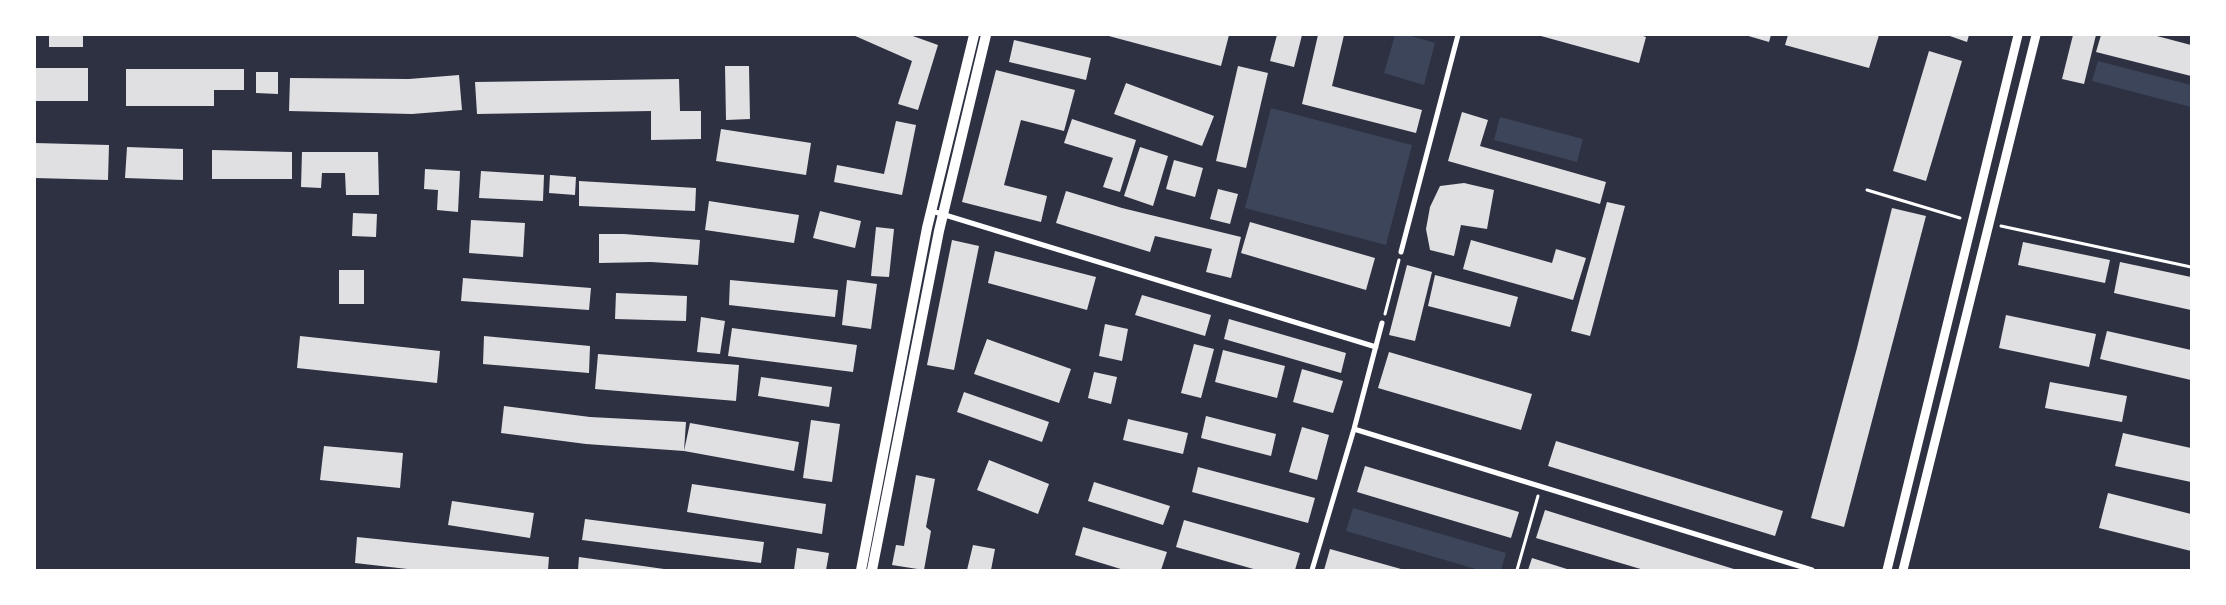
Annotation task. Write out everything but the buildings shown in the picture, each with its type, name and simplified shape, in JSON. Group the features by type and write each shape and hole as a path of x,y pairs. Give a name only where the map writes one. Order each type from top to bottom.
{"main road":[{"path":"861,570 932,211 974,35"},
{"path":"872,570 943,214 986,35"}],"street":[{"path":"1401,252 1458,35"},
{"path":"1887,570 2018,35"},
{"path":"1903,570 2036,35"},
{"path":"932,211 1376,347"},
{"path":"1312,570 1354,428 1382,323"},
{"path":"1354,428 1812,570"}],"path":[{"path":"1867,190 1972,221"},
{"path":"1990,224 2191,267"},
{"path":"1382,323 1401,252"},
{"path":"1517,570 1540,486"}],"shaded area":[{"path":"1395,35 1408,35 1435,43 1424,85 1384,73"},
{"path":"2098,61 2191,85 2191,107 2092,81"},
{"path":"1271,108 1412,145 1386,245 1245,208"},
{"path":"1500,117 1583,139 1577,162 1494,140"},
{"path":"1353,508 1506,553 1501,570 1479,570 1346,531"}]}
